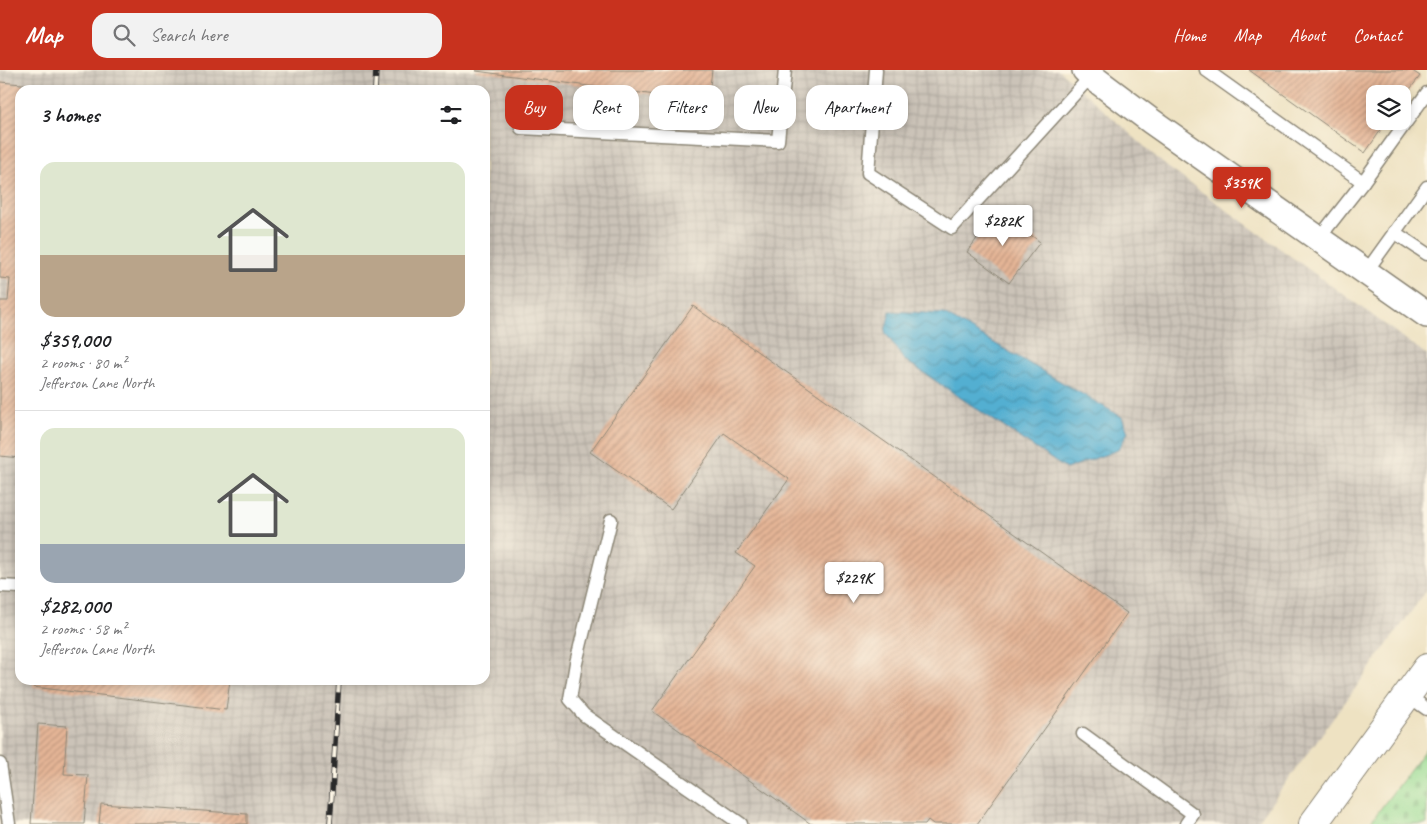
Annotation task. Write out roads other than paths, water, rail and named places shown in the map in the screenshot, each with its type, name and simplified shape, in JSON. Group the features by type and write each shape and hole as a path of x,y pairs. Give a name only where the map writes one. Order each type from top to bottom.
{"street":[{"path":"1088,73 1151,121 1427,315"},
{"path":"1313,824 1417,702 1427,668"}],"lane":[{"path":"561,130 778,141 785,70"},
{"path":"876,70 868,173 952,228 1088,73"},
{"path":"1206,70 1363,182"},
{"path":"1319,238 1363,182 1427,93"},
{"path":"1366,272 1427,187"},
{"path":"1394,232 1427,254"},
{"path":"612,520 576,663 570,699 584,715 741,824"},
{"path":"0,586 15,587"},
{"path":"1083,734 1193,814 1186,824"},
{"path":"0,764 9,824"}],"water":[{"path":"890,311 944,314 1122,417 1128,432 1118,450 1066,469 903,359 885,332"}],"railway":[{"path":"375,85 376,70"},
{"path":"330,824 339,685"}]}
